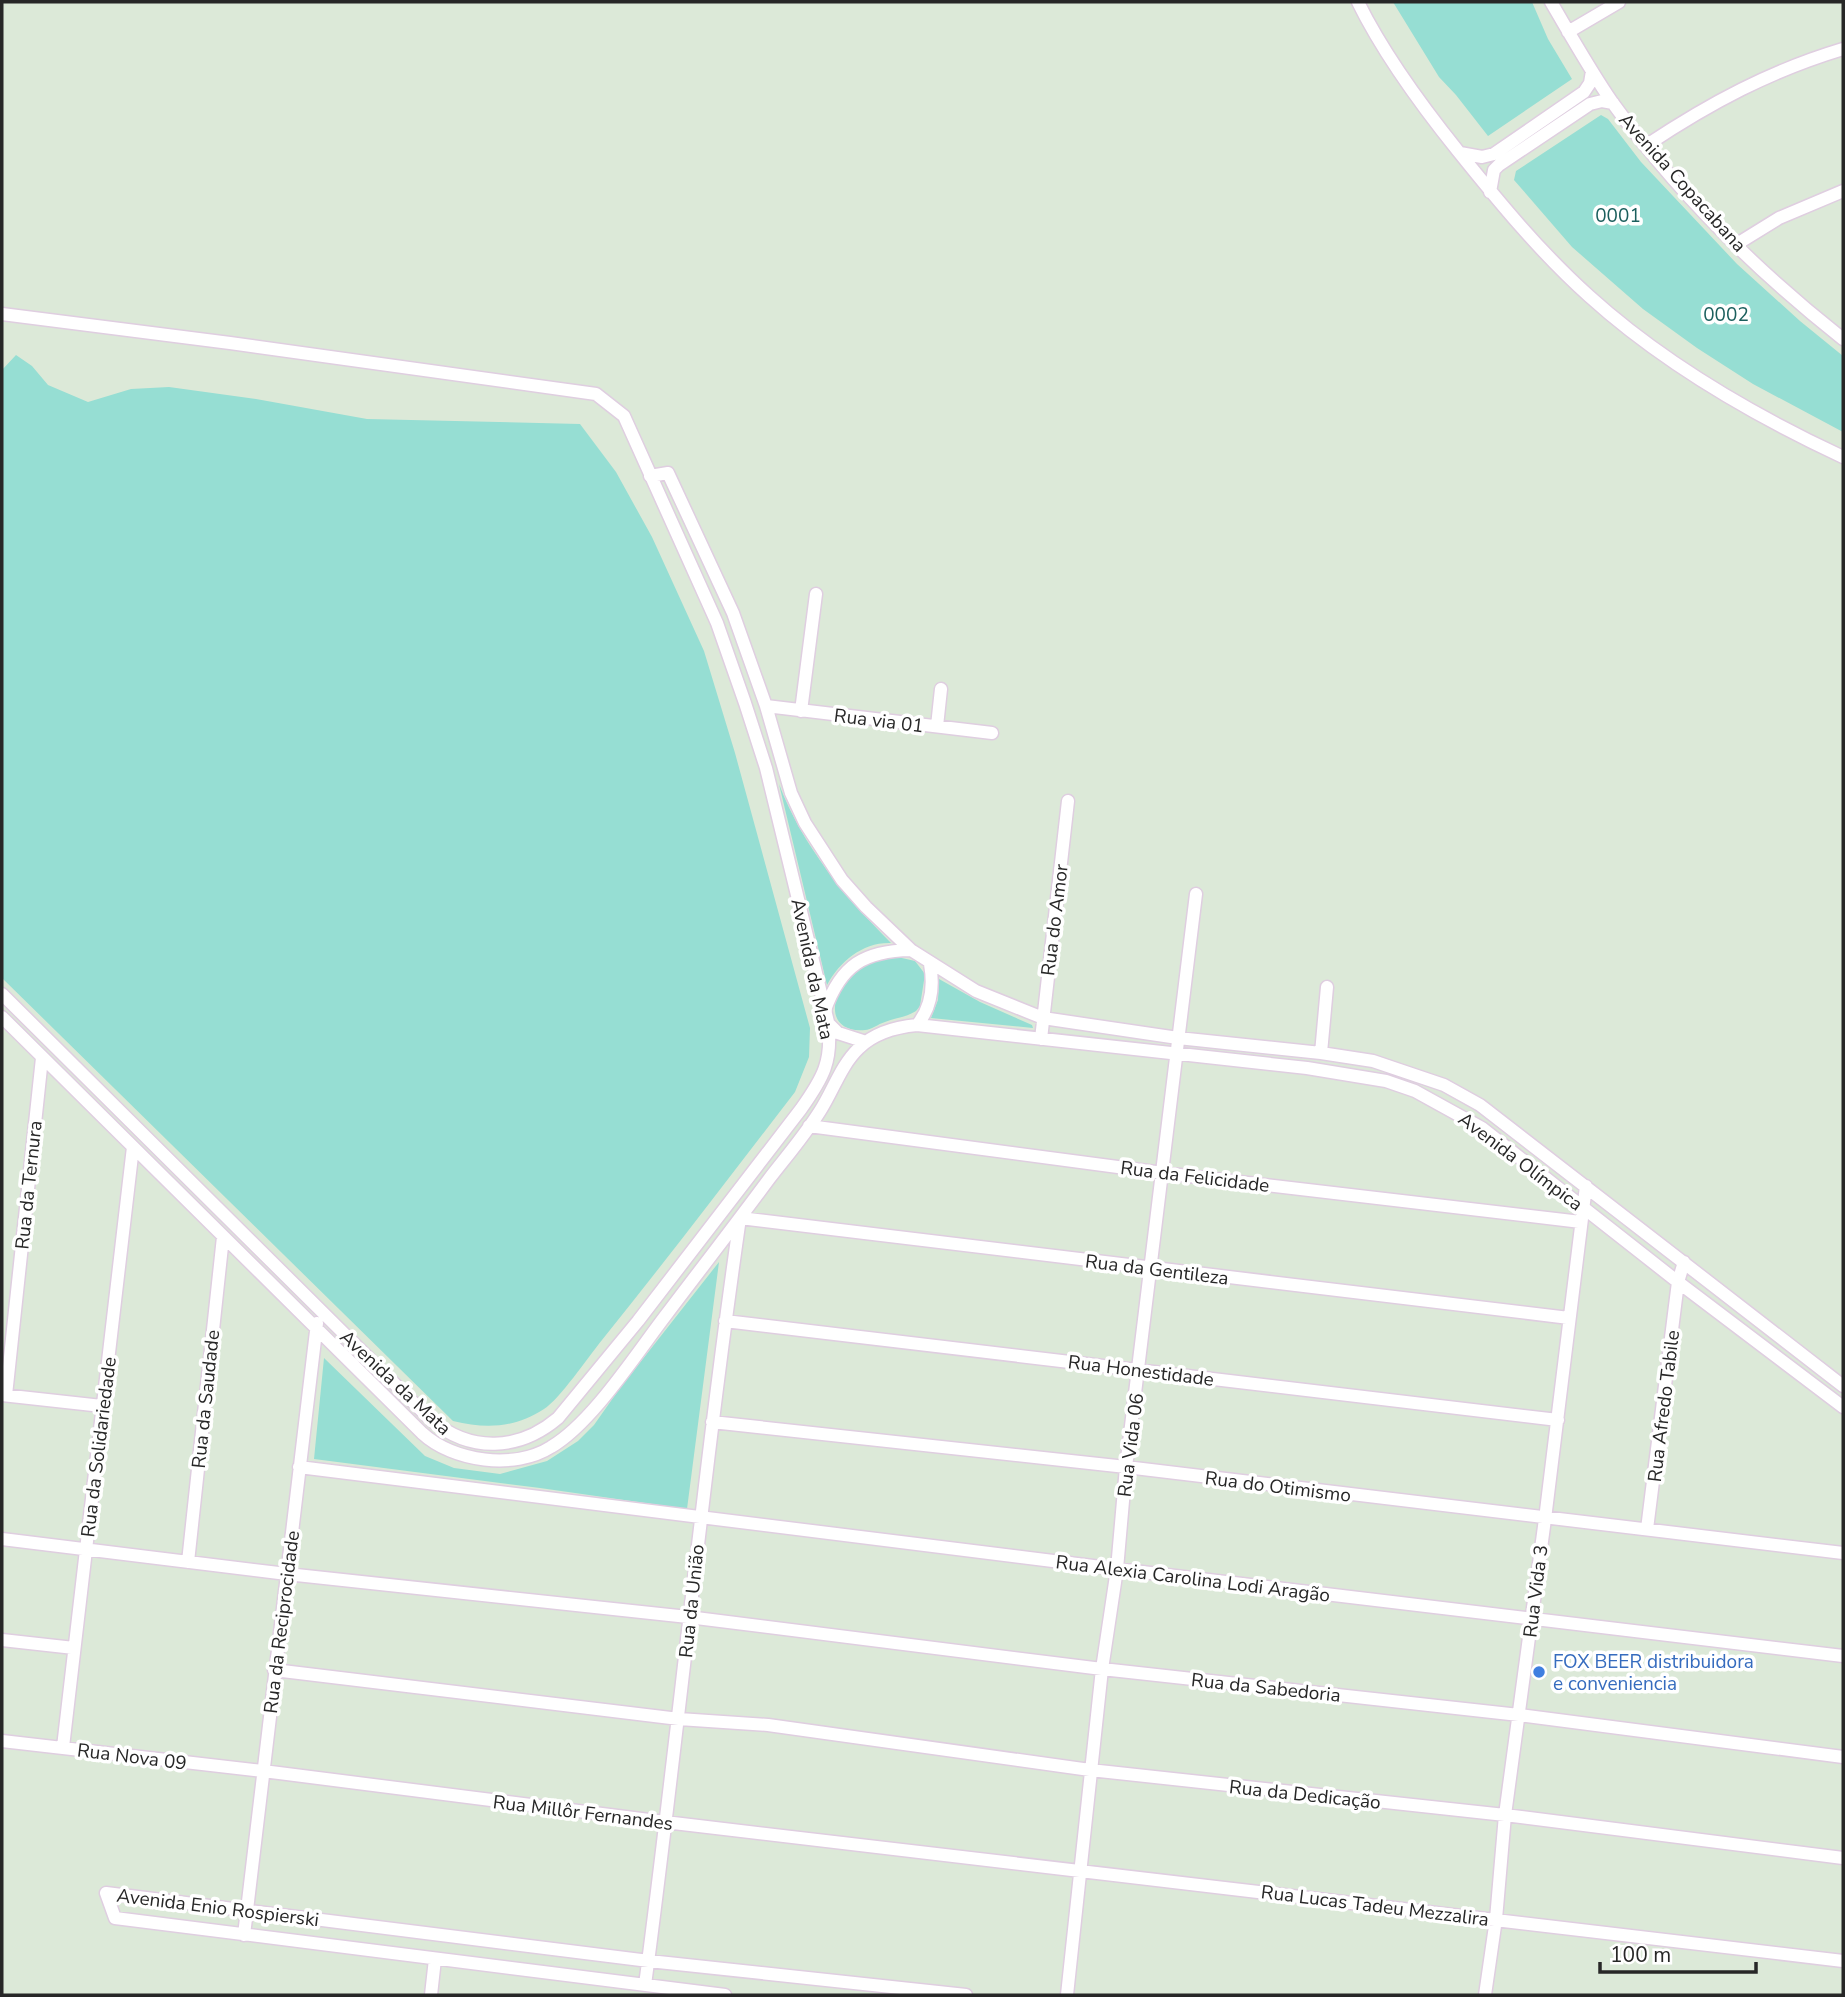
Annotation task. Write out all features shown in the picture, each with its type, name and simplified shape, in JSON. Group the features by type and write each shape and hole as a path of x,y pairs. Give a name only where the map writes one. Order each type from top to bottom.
{"street":[{"path":"1358,2 1418,100 1459,153 1519,226 1590,297 1671,360 1756,413 1843,457"},
{"name":"Avenida Copacabana","path":"1551,2 1613,103 1682,186 1776,282 1843,339"},
{"path":"1568,32 1619,2"},
{"path":"1647,145 1697,112 1739,90 1782,70 1843,49"},
{"path":"1459,153 1482,158 1494,154 1584,92 1590,83 1591,71"},
{"path":"1490,192 1492,177 1499,165 1591,103 1613,103"},
{"path":"1737,244 1779,218 1843,191"},
{"name":"Avenida da Mata","path":"2,314 596,394 624,416 717,624 745,703 766,768 830,1037 828,1063 807,1100 602,1367 558,1418 542,1431 524,1439 505,1443 469,1442 454,1437 431,1420 2,994"},
{"path":"650,476 668,473 733,613 766,706 791,793 805,823 842,880 866,908 930,964 929,1007 917,1025"},
{"path":"801,711 816,594"},
{"path":"937,726 941,689"},
{"name":"Rua via 01","path":"766,706 992,733"},
{"name":"Rua do Amor","path":"1041,1039 1068,801"},
{"name":"Rua Vida 06","path":"1067,1995 1090,1770 1117,1569 1126,1467 1196,894"},
{"path":"866,1042 838,1033 826,1016 838,981 854,964 876,953 911,950"},
{"name":"Avenida Olímpica","path":"930,964 976,991 1043,1018 1178,1038 1321,1053 1388,1065 1444,1085 1480,1105 1843,1385"},
{"path":"1321,1053 1327,987"},
{"name":"Avenida da Mata","path":"2,1017 432,1443 456,1454 483,1459 535,1455 571,1434 743,1219 809,1126 850,1058 866,1042 884,1031 917,1025 1015,1036"},
{"name":"Avenida Olímpica","path":"1015,1036 1319,1070 1386,1082 1415,1091 1482,1128 1843,1407"},
{"name":"Rua da Ternura","path":"4,1395 42,1058"},
{"name":"Rua da Felicidade","path":"809,1126 1163,1173 1581,1222"},
{"name":"Rua da Solidariedade","path":"63,1747 133,1147"},
{"name":"Rua Vida 3","path":"1485,1995 1496,1919 1505,1815 1558,1420 1586,1186"},
{"name":"Rua da Gentileza","path":"743,1219 1569,1318"},
{"name":"Rua da União","path":"645,1985 712,1422 725,1321 743,1219"},
{"name":"Rua da Saudade","path":"188,1562 223,1237"},
{"name":"Rua Afredo Tabile","path":"1647,1530 1678,1282 1684,1262"},
{"name":"Rua da Reciprocidade","path":"244,1935 319,1309"},
{"name":"Rua Honestidade","path":"725,1321 1558,1420"},
{"path":"4,1395 103,1406"},
{"name":"Rua do Otimismo","path":"712,1422 1126,1467 1843,1553"},
{"name":"Rua Alexia Carolina Lodi Aragão","path":"299,1467 1843,1656"},
{"path":"2,1539 86,1549"},
{"name":"Rua da Sabedoria","path":"86,1549 1519,1715 1843,1757"},
{"path":"2,1640 74,1648"},
{"name":"Rua da Dedicação","path":"274,1670 678,1719 768,1725 1090,1770 1505,1815 1843,1858"},
{"name":"Rua Nova 09","path":"2,1741 262,1771"},
{"name":"Rua Millôr Fernandes","path":"262,1771 906,1850"},
{"name":"Rua Lucas Tadeu Mezzalira","path":"906,1850 1843,1961"},
{"name":"Avenida Enio Rospierski","path":"725,1995 115,1918 106,1893 649,1961 845,1989 966,1995"},
{"path":"431,1995 435,1959"}],"green space":[{"path":"1393,2 1532,2 1548,39 1572,79 1488,136 1439,77"},
{"path":"1601,115 1608,119 1641,162 1737,264 1843,356 1843,432 1753,384 1643,309 1572,247 1514,180 1516,171"},
{"path":"16,355 32,366 48,385 88,402 131,389 169,387 367,419 580,424 616,472 652,537 704,651 735,753 810,1028 809,1057 795,1092 566,1387 550,1404 533,1415 511,1423 489,1426 453,1421 2,978 2,370"},
{"path":"779,784 800,829 826,869 891,943 871,946 853,955 832,976 827,985"},
{"path":"893,956 915,961 925,974 920,1006 912,1013 867,1030 844,1026 835,1013 835,1004 842,986 864,966"},
{"path":"939,979 980,1002 1032,1025 1033,1028 931,1018 938,1000"},
{"path":"719,1262 687,1509 314,1459 324,1358 425,1456 454,1468 500,1474 547,1461 578,1441 594,1425"}],"place":[{"name":"FOX BEER distribuidora e conveniencia","path":"1539,1672"}],"park label":[{"name":"0001","path":"1618,215"},
{"name":"0002","path":"1726,314"}]}
